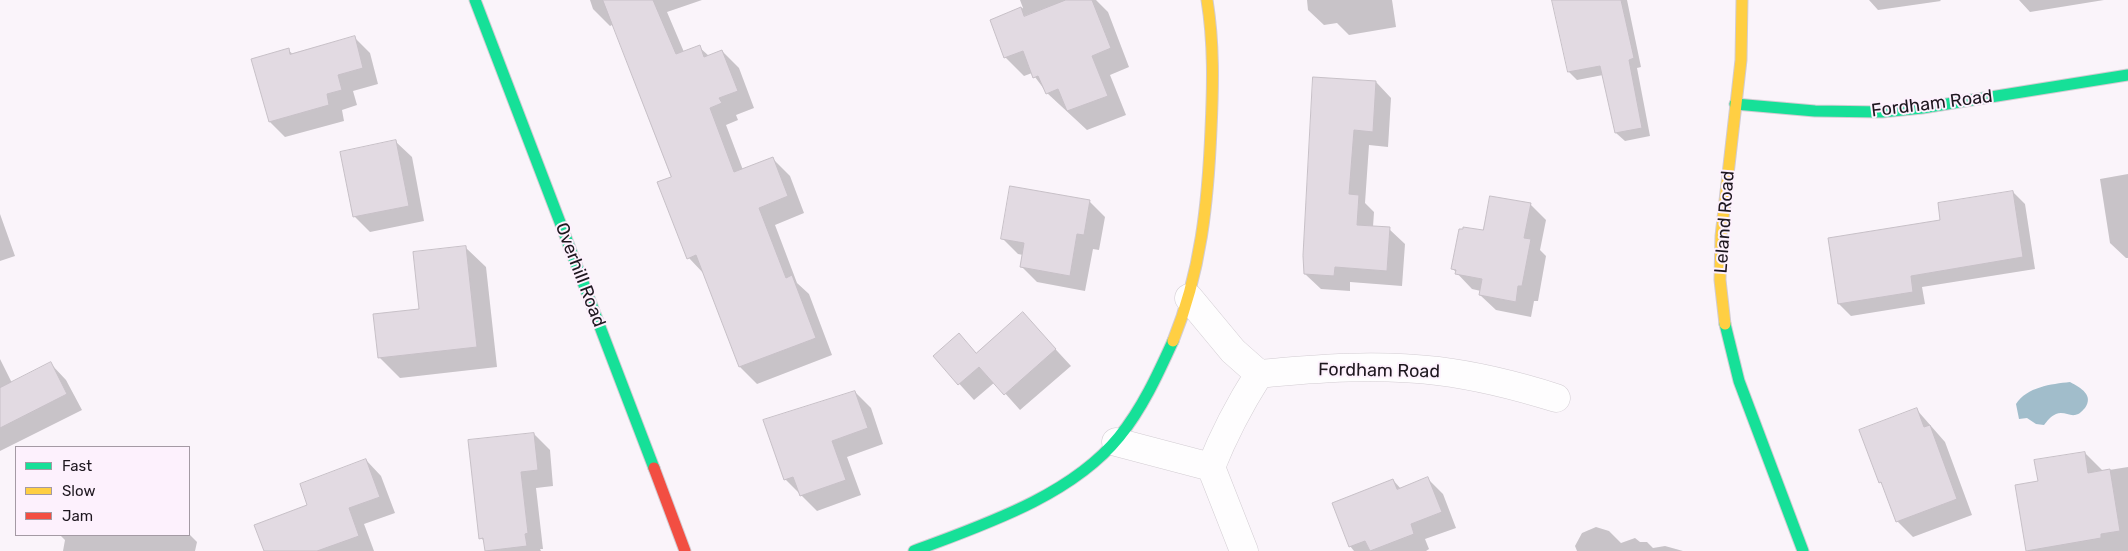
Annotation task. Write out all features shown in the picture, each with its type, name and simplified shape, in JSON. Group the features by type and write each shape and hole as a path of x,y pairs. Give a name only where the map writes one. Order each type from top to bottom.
{"street":[{"name":"Overhill Road","path":"474,0 686,551"},
{"path":"914,551 1016,509 1090,466 1116,442 1145,399 1171,346 1189,298 1198,252 1210,152 1213,100 1213,55 1207,0"},
{"name":"Leland Road","path":"1742,0 1741,60 1721,236 1720,280 1725,324 1739,381 1803,551"},
{"name":"Fordham Road","path":"1735,104 1815,111 1882,112 1922,108 2128,75"},
{"path":"1189,298 1233,350 1259,374 1222,438 1212,467 1244,551"},
{"name":"Fordham Road","path":"1259,374 1343,368 1439,371 1522,388 1556,398"},
{"path":"1116,442 1212,467"}],"water":[{"path":"2070,382 2082,389 2088,399 2085,408 2080,413 2077,415 2056,414 2044,425 2036,424 2027,418 2019,419 2016,404 2026,394 2047,385"}],"building":[{"path":"603,0 653,0 676,54 700,45 704,57 722,50 738,91 719,98 722,103 710,108 734,172 773,157 788,196 759,208 786,278 792,275 816,338 739,367 696,255 687,259 657,182 671,177"},
{"path":"1066,0 1092,0 1111,48 1092,56 1108,96 1067,111 1058,89 1046,94 1038,76 1033,78 1023,51 1004,58 990,20 1021,7 1024,16"},
{"path":"1552,0 1621,0 1634,58 1629,60 1642,128 1615,133 1600,66 1568,72"},
{"path":"355,36 363,68 338,75 342,90 327,94 329,105 269,122 251,59 289,48 290,54"},
{"path":"1313,77 1376,81 1373,132 1354,130 1349,194 1359,195 1357,225 1390,227 1387,271 1335,267 1334,276 1304,274 1303,256"},
{"path":"396,140 409,206 353,217 340,152"},
{"path":"1010,186 1090,200 1084,235 1077,234 1070,276 1020,267 1024,243 1001,239"},
{"path":"2013,191 2023,257 1911,276 1913,292 1838,304 1828,238 1940,220 1938,203"},
{"path":"1490,196 1531,203 1524,238 1531,239 1522,286 1518,286 1516,302 1479,295 1482,279 1455,274 1456,270 1451,269 1459,229 1463,229 1463,227 1483,230"},
{"path":"466,246 477,347 378,358 373,314 419,309 413,252"},
{"path":"1023,312 1056,349 1004,395 979,367 958,385 933,356 959,333 976,353"},
{"path":"51,362 67,394 0,428 0,388"},
{"path":"855,391 868,428 832,441 846,480 800,496 793,477 784,480 763,420"},
{"path":"1917,408 1924,427 1930,425 1957,499 1896,522 1859,430"},
{"path":"534,433 538,470 521,472 528,533 525,534 527,546 485,551 483,538 479,539 468,440"},
{"path":"2085,452 2088,473 2110,469 2120,531 2101,534 2101,538 2026,551 2015,485 2038,481 2034,460"},
{"path":"366,459 380,497 349,508 359,536 317,551 264,551 254,525 307,505 300,484"},
{"path":"1428,477 1442,512 1411,524 1414,534 1370,551 1365,541 1349,547 1332,503 1393,479 1397,489"}],"traffic: fast":[{"path":"475,0 654,468"},
{"path":"1735,104 1815,111 1882,112 1922,108 2128,75"},
{"path":"1725,324 1739,381 1803,551"},
{"path":"914,551 968,531 1024,506 1051,492 1099,458 1119,437 1135,415 1173,341"}],"traffic: slow":[{"path":"1173,341 1183,315 1197,263 1208,183 1212,48 1207,0"},
{"path":"1725,324 1720,280 1721,236 1741,60 1742,0"}],"traffic: jam":[{"path":"654,468 685,551"}]}
